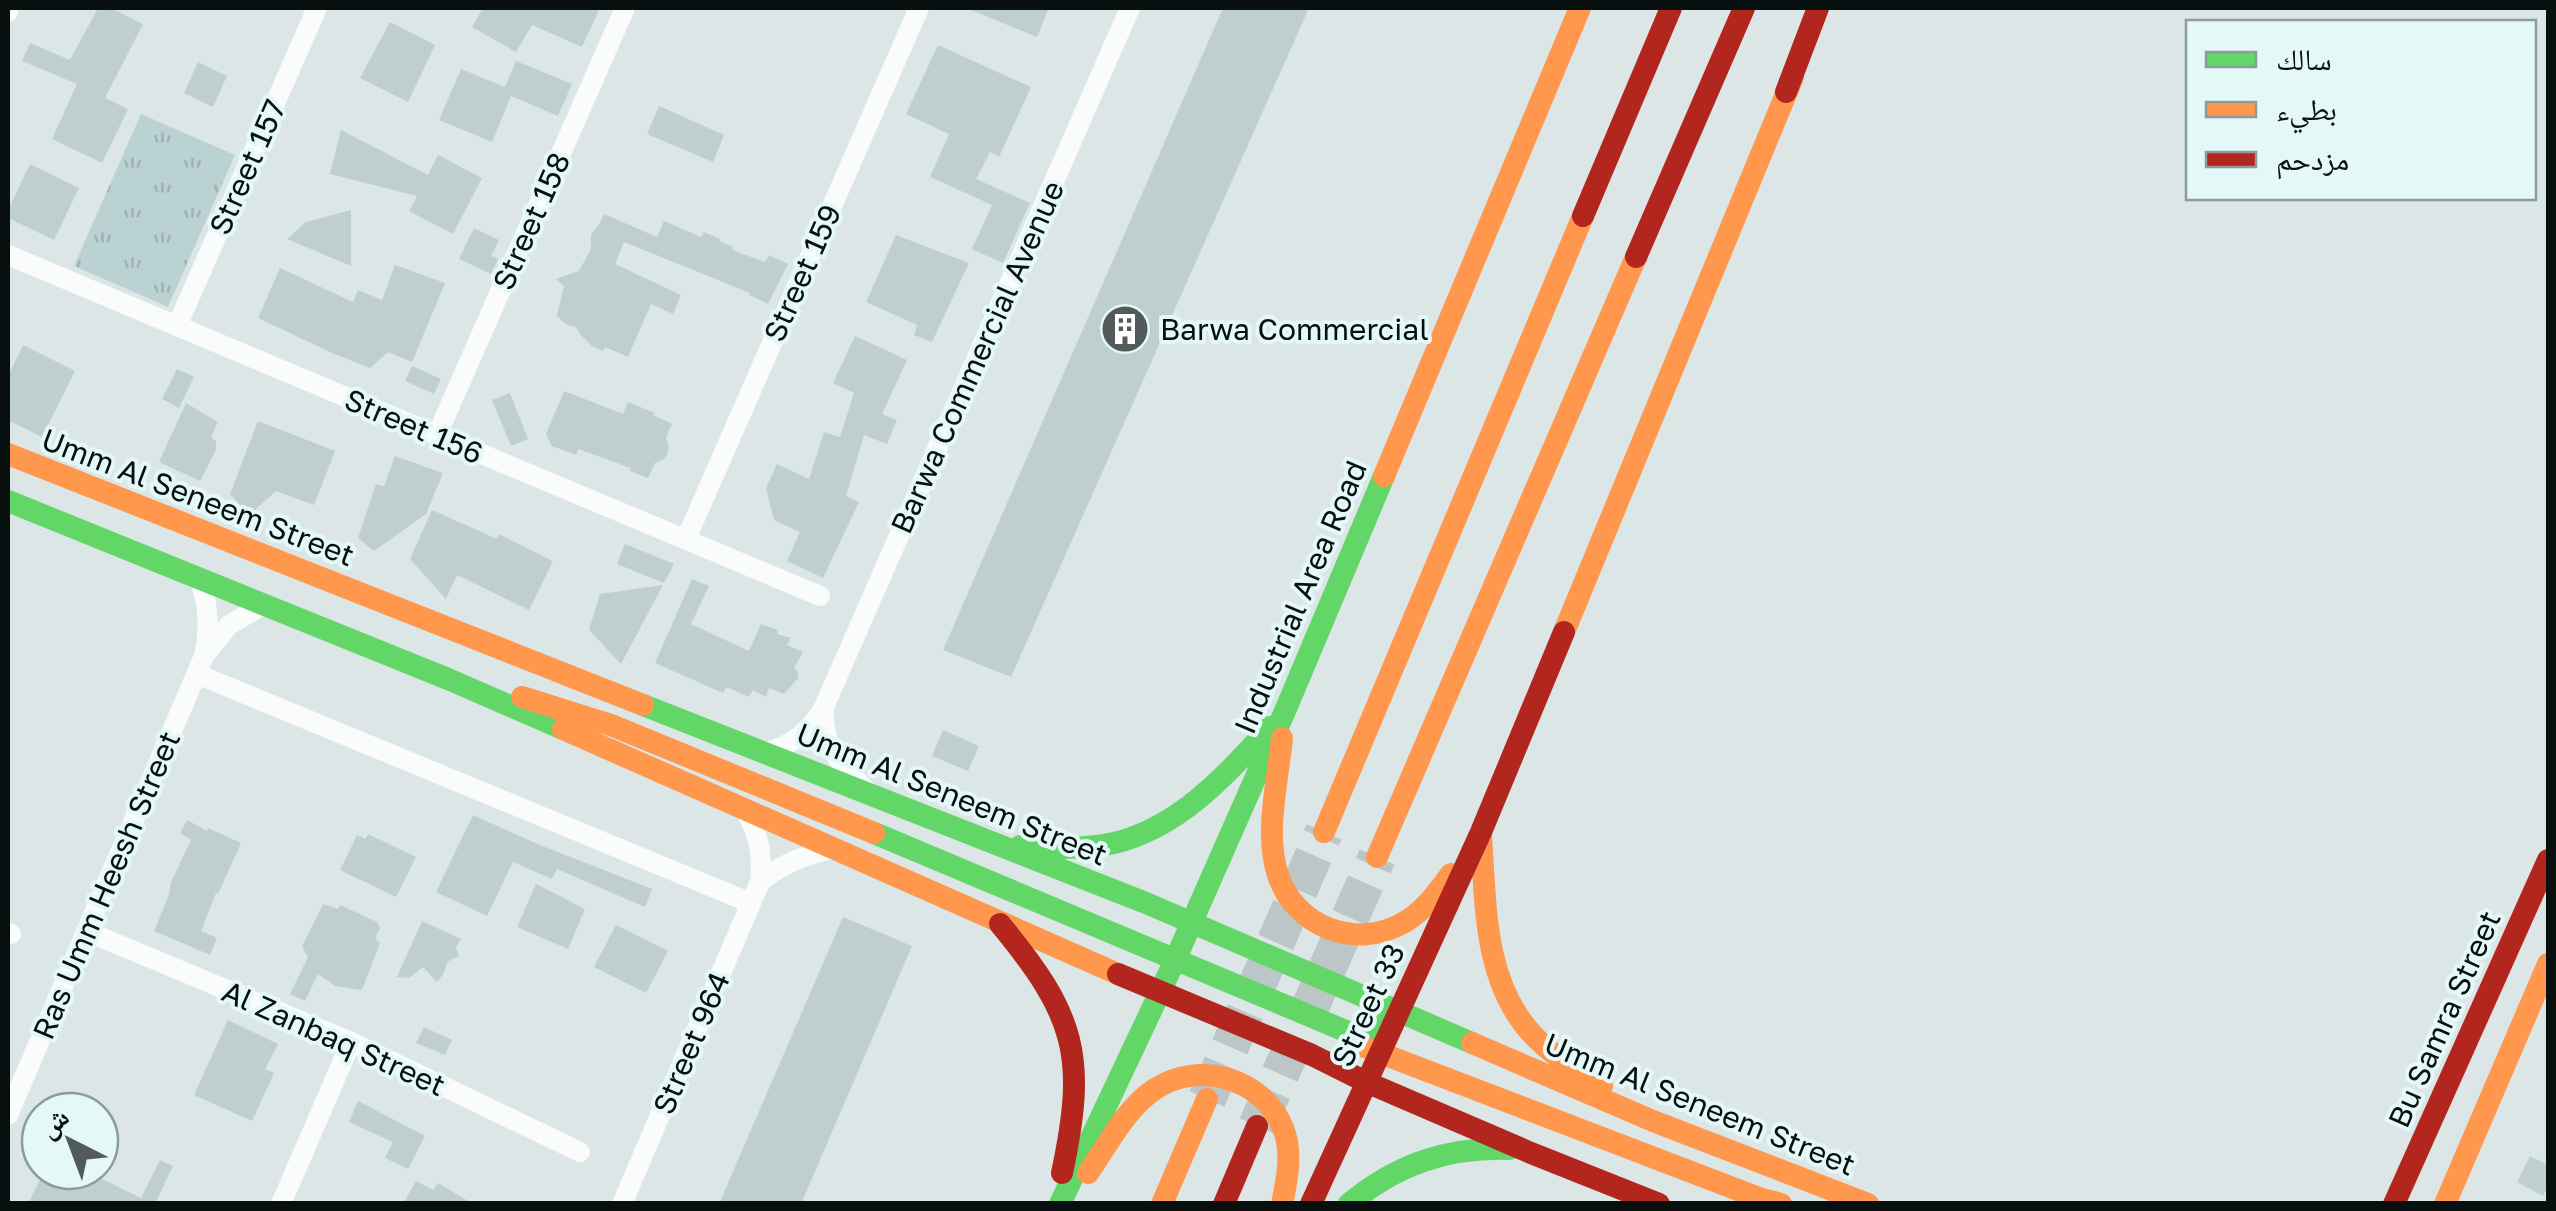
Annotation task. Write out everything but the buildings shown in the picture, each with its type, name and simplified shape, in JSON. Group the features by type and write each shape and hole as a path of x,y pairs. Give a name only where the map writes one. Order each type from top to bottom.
{"main road":[{"name":"Industrial Area Road","path":"1060,1203 1176,958 1285,711 1580,8"},
{"path":"1324,832 1672,8"},
{"path":"1377,856 1744,8"},
{"path":"1285,711 1274,828 1274,862 1283,890 1309,920 1332,931 1361,935 1392,928 1428,903 1481,832 1818,8"},
{"path":"1786,92 1826,8"},
{"name":"Umm Al Seneem Street","path":"8,454 868,792 1192,923 1653,1121 1868,1204"},
{"path":"8,501 448,679 1531,1154 1659,1204"},
{"path":"448,679 543,702 611,725 1348,1032 1373,1032 1398,1013"},
{"path":"994,844 1087,848 1150,831 1200,800 1285,711"},
{"path":"1481,832 1491,946 1500,984 1512,1010 1556,1055 1653,1121"},
{"name":"Street 33","path":"1311,1204 1481,832"},
{"name":"Bu Samra Street","path":"2394,1204 2548,860"},
{"path":"2415,1204 2525,952 2532,898"},
{"path":"994,918 1044,979 1067,1024 1076,1082 1060,1203"},
{"path":"2445,1204 2548,964"},
{"path":"1160,992 1176,978 1193,977 1380,1053 1781,1204"},
{"path":"2378,1204 2443,1062 2471,1032"},
{"path":"1060,1203 1154,1090 1188,1075 1218,1074 1258,1092 1282,1126 1288,1152 1282,1204"},
{"path":"2459,1204 2488,1140 2492,1096"},
{"path":"1162,1204 1207,1099"},
{"path":"1224,1204 1256,1126"},
{"path":"1349,1204 1406,1164 1477,1148 1531,1154"},
{"path":"1625,1190 1679,1204"}],"street":[{"name":"Street 157","path":"177,326 317,8"},
{"name":"Street 158","path":"437,435 626,8"},
{"name":"Street 159","path":"686,539 919,8"},
{"name":"Barwa Commercial Avenue","path":"764,752 780,748 806,732 824,706 1130,8"},
{"name":"Street 156","path":"8,255 820,596"},
{"name":"Ras Umm Heesh Street","path":"8,1115 200,665 209,616 198,578"},
{"name":"Ras Umm Heesh Street","path":"200,665 215,640 263,604"},
{"path":"200,665 751,902"},
{"path":"824,706 828,743 868,792"},
{"path":"746,812 760,845 760,882"},
{"path":"760,882 795,858 832,849"},
{"name":"Street 964","path":"622,1204 760,882"},
{"name":"Al Zanbaq Street","path":"86,930 351,1042 580,1152"},
{"path":"281,1204 351,1042"}],"green space":[{"path":"141,114 235,155 168,307 74,266"}],"tunnel":[{"path":"1207,1099 1324,832"},
{"path":"1257,1126 1377,857"}],"traffic: fast":[{"path":"1060,1204 1176,958 1384,476"},
{"path":"8,501 563,729"},
{"path":"643,705 1146,903 1472,1043"},
{"path":"1020,846 1102,845 1160,825 1219,781 1270,727"},
{"path":"874,833 1348,1032 1374,1029 1396,1014"},
{"path":"1349,1204 1386,1178 1424,1161 1465,1151 1510,1149"}],"traffic: slow":[{"path":"1384,476 1580,8"},
{"path":"1564,632 1793,77"},
{"path":"1324,832 1583,216"},
{"path":"1377,857 1636,257"},
{"path":"8,454 643,705"},
{"path":"522,697 611,725 874,833"},
{"path":"563,729 1118,974"},
{"path":"1282,738 1272,842 1278,875 1298,908 1329,929 1366,934 1385,931 1417,913 1451,874"},
{"path":"1481,836 1486,915 1504,991 1541,1043 1602,1086"},
{"path":"2445,1204 2548,964"},
{"path":"1472,1043 1653,1121 1868,1204"},
{"path":"1362,1046 1781,1204"},
{"path":"1088,1173 1144,1097 1172,1080 1210,1075 1245,1086 1274,1111 1288,1147 1282,1204"},
{"path":"1162,1204 1207,1099"}],"traffic: jam":[{"path":"1583,216 1671,8"},
{"path":"1636,257 1744,8"},
{"path":"1786,92 1818,8"},
{"path":"1311,1204 1481,832 1564,632"},
{"path":"2394,1204 2548,860"},
{"path":"1000,924 1045,985 1069,1039 1074,1098 1062,1173"},
{"path":"1118,974 1531,1153 1659,1204"},
{"path":"1224,1204 1257,1126"}],"place":[{"name":"Barwa Commercial","path":"1125,329"}]}
